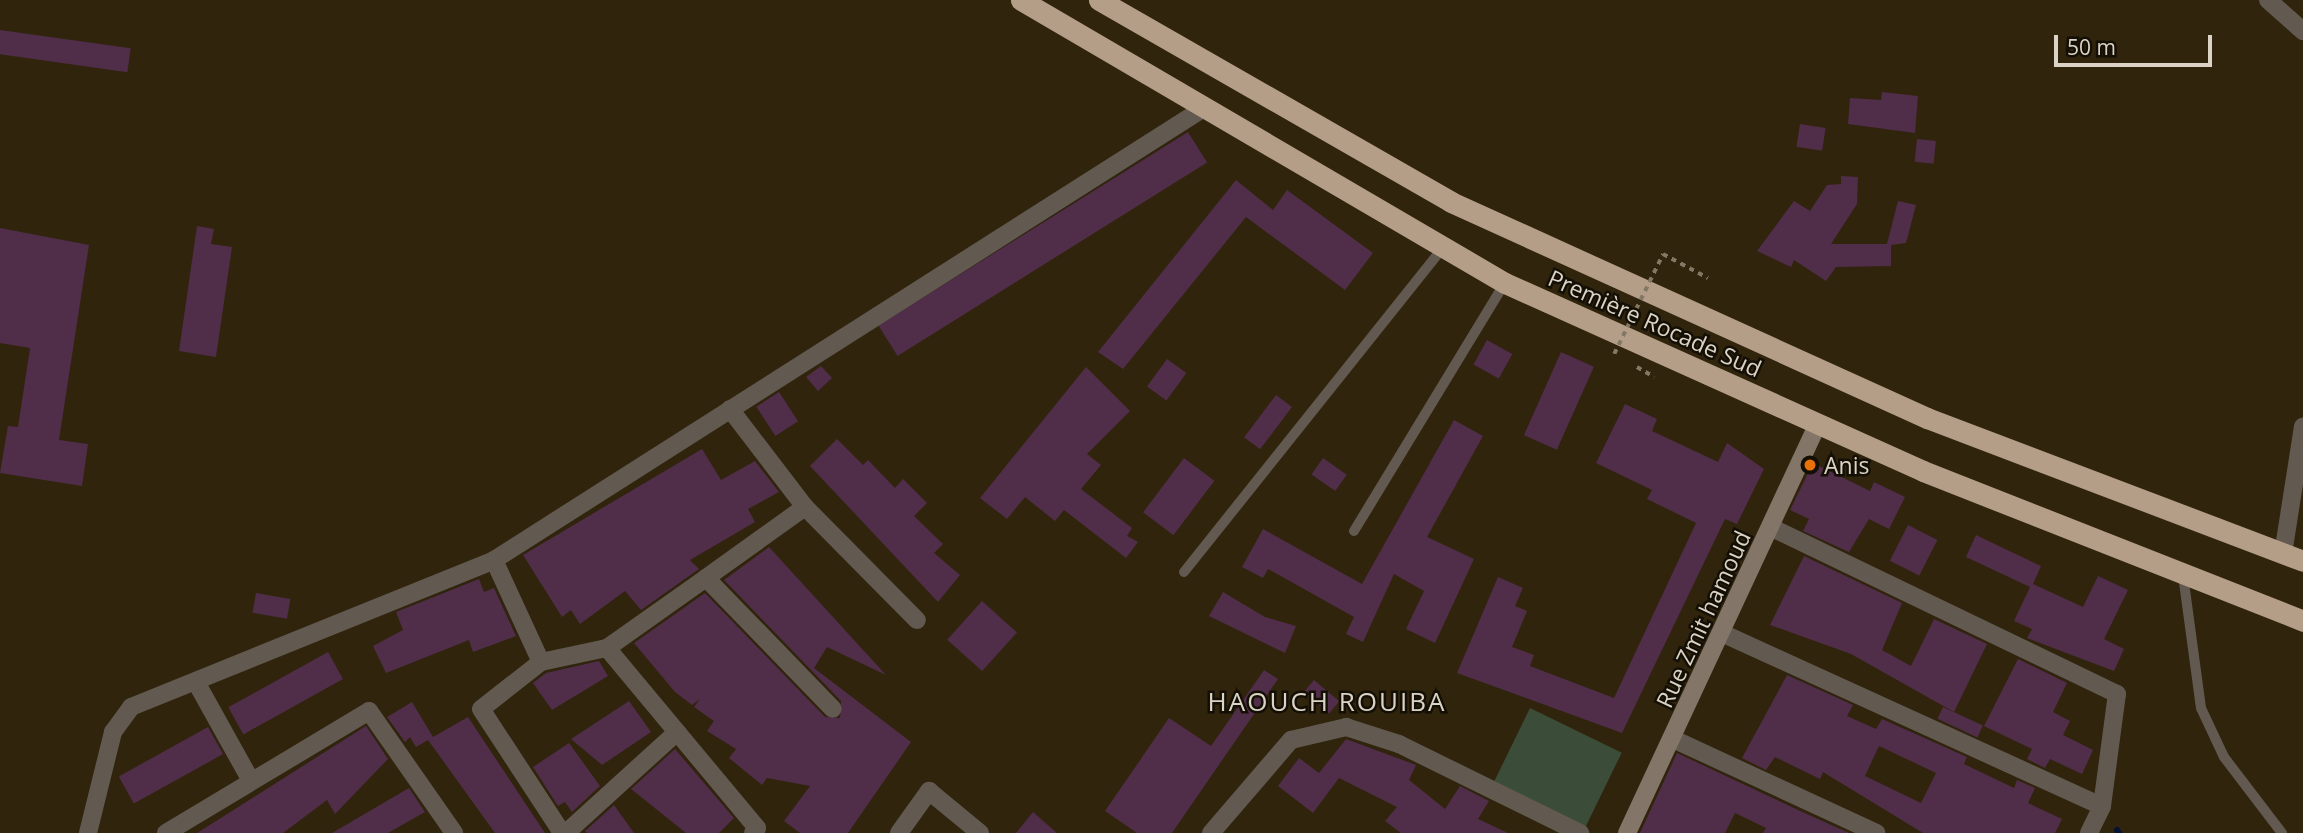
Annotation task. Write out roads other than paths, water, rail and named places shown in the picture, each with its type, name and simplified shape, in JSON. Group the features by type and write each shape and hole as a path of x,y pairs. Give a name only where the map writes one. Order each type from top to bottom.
{"highway":[{"name":"Première Rocade Sud","path":"1021,0 1201,110 1505,283 1818,424 2183,575 2303,621"},
{"name":"Première Rocade Sud","path":"1099,0 1451,202 1927,418 2293,557"}],"street":[{"path":"2267,0 2303,31"},
{"path":"88,833 113,732 131,707 494,560 1201,110"},
{"path":"730,409 805,507 917,620"},
{"name":"Rue Zmit hamoud","path":"1627,833 1774,529 1818,424"},
{"path":"2293,557 2303,427"},
{"path":"677,732 564,833 481,709 541,662 607,649 805,507"},
{"path":"1774,529 2117,694 2102,806 2090,833"},
{"path":"494,560 541,662"},
{"path":"706,578 833,709"},
{"path":"1724,634 2102,806"},
{"path":"607,649 757,828 753,833"},
{"path":"196,682 250,779"},
{"path":"166,833 250,779 369,711 452,832"},
{"path":"1211,833 1291,740 1346,727 1399,744 1580,833"},
{"path":"1673,739 1876,833"},
{"path":"899,833 929,790 980,833"}],"lane":[{"path":"1184,572 1443,247"},
{"path":"1354,531 1505,283"},
{"path":"2183,575 2202,708 2224,757 2282,833"}],"place":[{"name":"Anis","path":"1810,465"}],"district":[{"name":"HAOUCH ROUIBA","path":"1327,702"}]}
